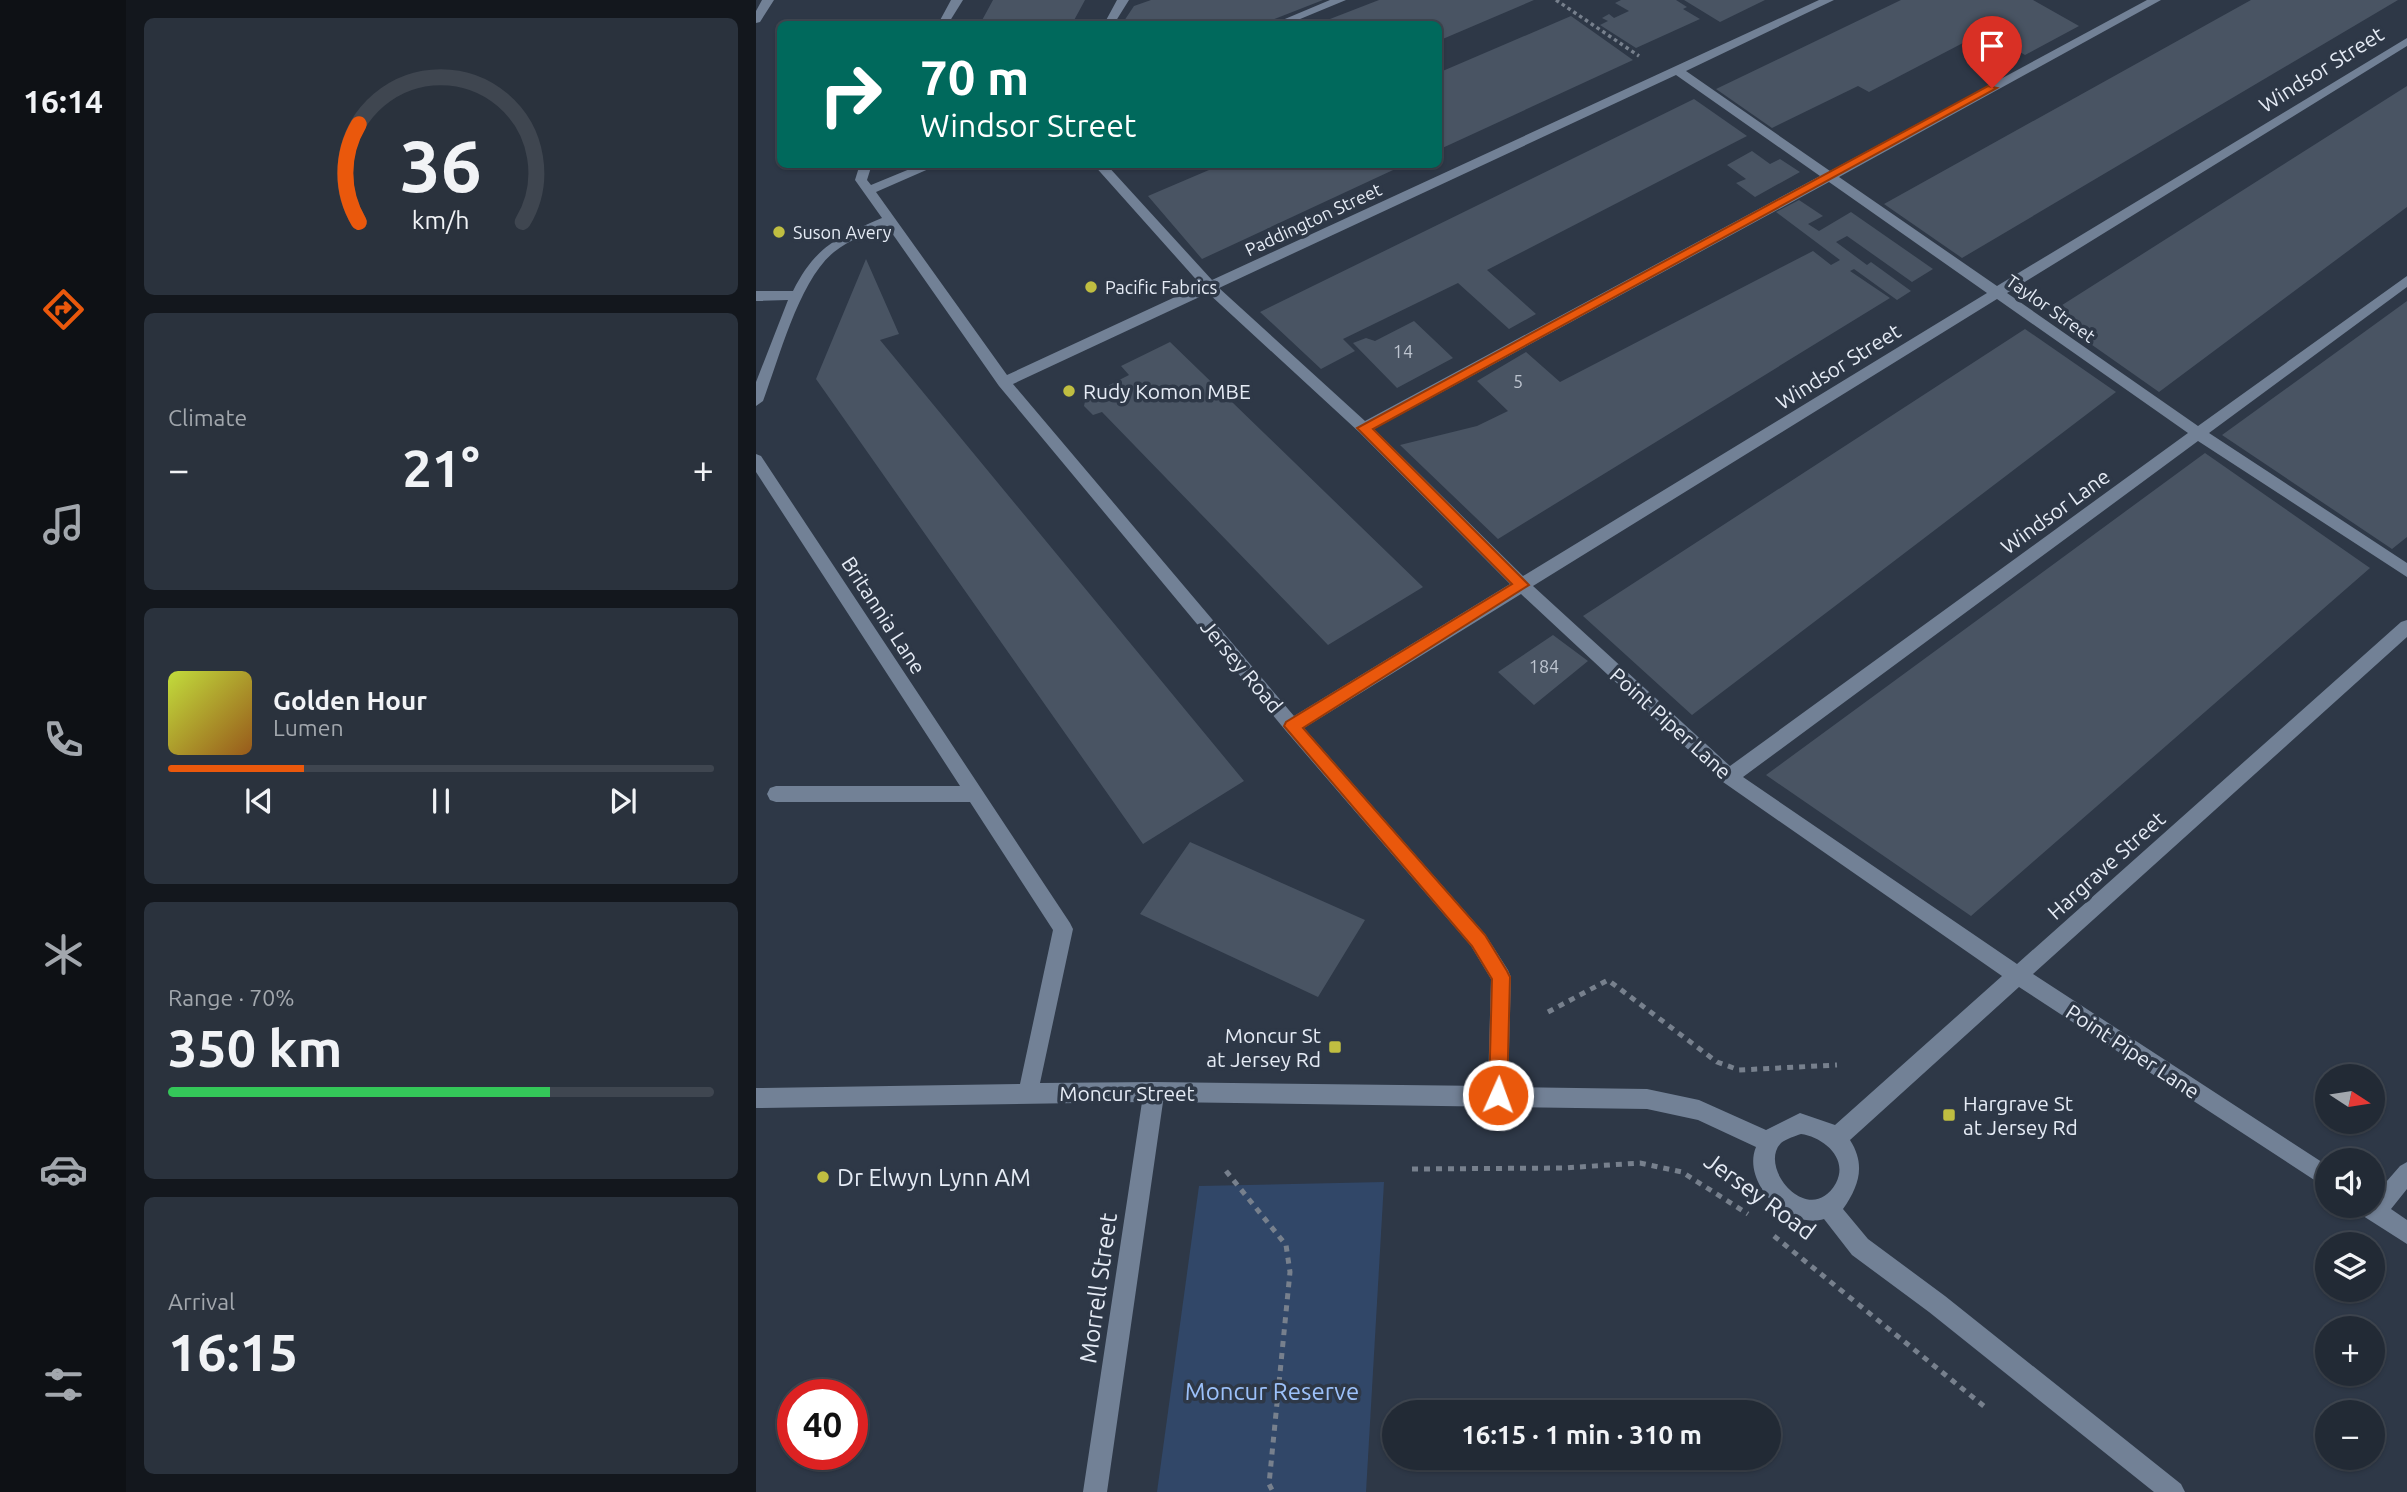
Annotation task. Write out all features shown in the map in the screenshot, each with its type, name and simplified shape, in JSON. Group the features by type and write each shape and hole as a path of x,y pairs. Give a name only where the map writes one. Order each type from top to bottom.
{"street":[{"path":"756,20 768,0"},
{"path":"945,21 957,0"},
{"path":"1111,21 1123,0"},
{"path":"1287,21 1340,0"},
{"name":"Paddington Street","path":"1004,382 1828,0"},
{"path":"1364,428 2155,0"},
{"name":"Windsor Street","path":"1292,726 2407,41"},
{"name":"Taylor Street","path":"1676,70 2198,433 2407,571"},
{"name":"Jersey Road","path":"865,168 861,180 887,221 1004,382 1292,726 1478,940 1501,977 1498,1095 1647,1100 1699,1110 1769,1142"},
{"path":"868,191 924,168"},
{"name":"Point Piper Lane","path":"1103,168 1210,287 1364,428 1522,585 1729,777 2018,975 2315,1170"},
{"path":"756,401 798,295 814,265 827,250 887,221"},
{"name":"Windsor Lane","path":"1729,777 2407,280"},
{"path":"756,296 798,295"},
{"name":"Britannia Lane","path":"756,460 1063,929 1028,1094"},
{"name":"Hargrave Street","path":"1836,1138 2407,626"},
{"path":"776,794 975,794"},
{"name":"Moncur Street","path":"756,1098 1154,1092 1498,1095"},
{"name":"Morrell Street","path":"1095,1492 1154,1092"},
{"path":"1800,1123 1813,1124 1836,1138 1849,1162 1850,1176 1839,1199 1828,1207 1801,1210 1777,1195 1765,1169 1769,1142 1777,1133 1800,1123"},
{"path":"2385,1195 2407,1173"},
{"name":"Jersey Road","path":"1828,1207 1860,1247 1937,1304 2173,1492"},
{"path":"2385,1217 2407,1233"}],"path":[{"path":"1556,0 1641,58 1676,70"},
{"path":"1548,1012 1608,980 1717,1062 1739,1070 1837,1065"},
{"name":"Jersey Road","path":"1412,1169 1563,1168 1640,1163 1682,1172 1753,1218"},
{"path":"1226,1171 1286,1245 1290,1272 1269,1484 1273,1492"},
{"name":"Jersey Road","path":"1763,1227 1985,1407"}],"green space":[{"name":"Moncur Reserve","path":"1384,1182 1366,1492 1157,1492 1199,1186"}],"building":[{"path":"993,0 1085,0 1074,21 982,21"},
{"path":"1151,0 1323,0 1270,21 1124,21 1134,6"},
{"path":"1379,0 1534,0 1442,39 1442,21 1325,21"},
{"path":"1621,0 1676,0 1687,7 1683,9 1700,19 1636,48 1600,25 1608,21 1602,18 1609,14 1614,18 1629,11 1615,3"},
{"path":"1684,0 1765,0 1720,22"},
{"path":"1901,0 2033,0 2079,26 2025,55 1984,32 1869,92 1858,86 1772,128 1716,89"},
{"path":"2251,0 2398,0 1962,258 1884,204"},
{"path":"1571,16 1633,60 1442,148 1442,71"},
{"path":"2407,86 2407,207 2159,392 2048,314"},
{"path":"1694,99 1747,136 1487,270 1536,314 1509,329 1458,283 1343,339 1355,351 1321,369 1260,312"},
{"path":"1752,151 1770,164 1780,159 1800,172 1755,197 1736,183 1746,179 1727,165"},
{"path":"1214,168 1397,168 1202,259 1148,196"},
{"path":"1799,200 1823,216 1808,224 1819,231 1851,212 1933,269 1912,282 1847,236 1836,242 1867,265 1871,262 1911,291 1897,300 1854,269 1850,271 1890,298 1498,539 1400,445 1477,426 1508,411 1477,381 1526,352 1560,382 1813,251 1831,265 1840,260 1776,212"},
{"path":"866,259 899,334 880,340 1244,781 1143,844 816,379"},
{"path":"2407,301 2407,537 2392,549 2222,435"},
{"path":"1414,321 1453,358 1397,388 1353,343 1366,338 1375,341"},
{"path":"2025,329 2116,392 1692,715 1583,616"},
{"path":"1170,342 1423,587 1328,645 1102,412 1093,415 1084,406 1086,397 1129,375 1121,366"},
{"path":"2205,453 2370,568 1971,916 1766,775"},
{"path":"1553,635 1588,661 1534,705 1498,672"},
{"path":"1190,842 1365,920 1318,997 1140,914"}],"place":[{"name":"Suson Avery","path":"779,232"},
{"name":"Pacific Fabrics","path":"1091,287"},
{"name":"Rudy Komon MBE","path":"1069,391"},
{"name":"Moncur St at Jersey Rd","path":"1335,1047"},
{"name":"Hargrave St at Jersey Rd","path":"1949,1115"},
{"name":"Dr Elwyn Lynn AM","path":"823,1177"}],"route":[{"path":"1498,1095 1501,977 1478,940 1292,726 1522,585 1364,428 1992,88"}]}
